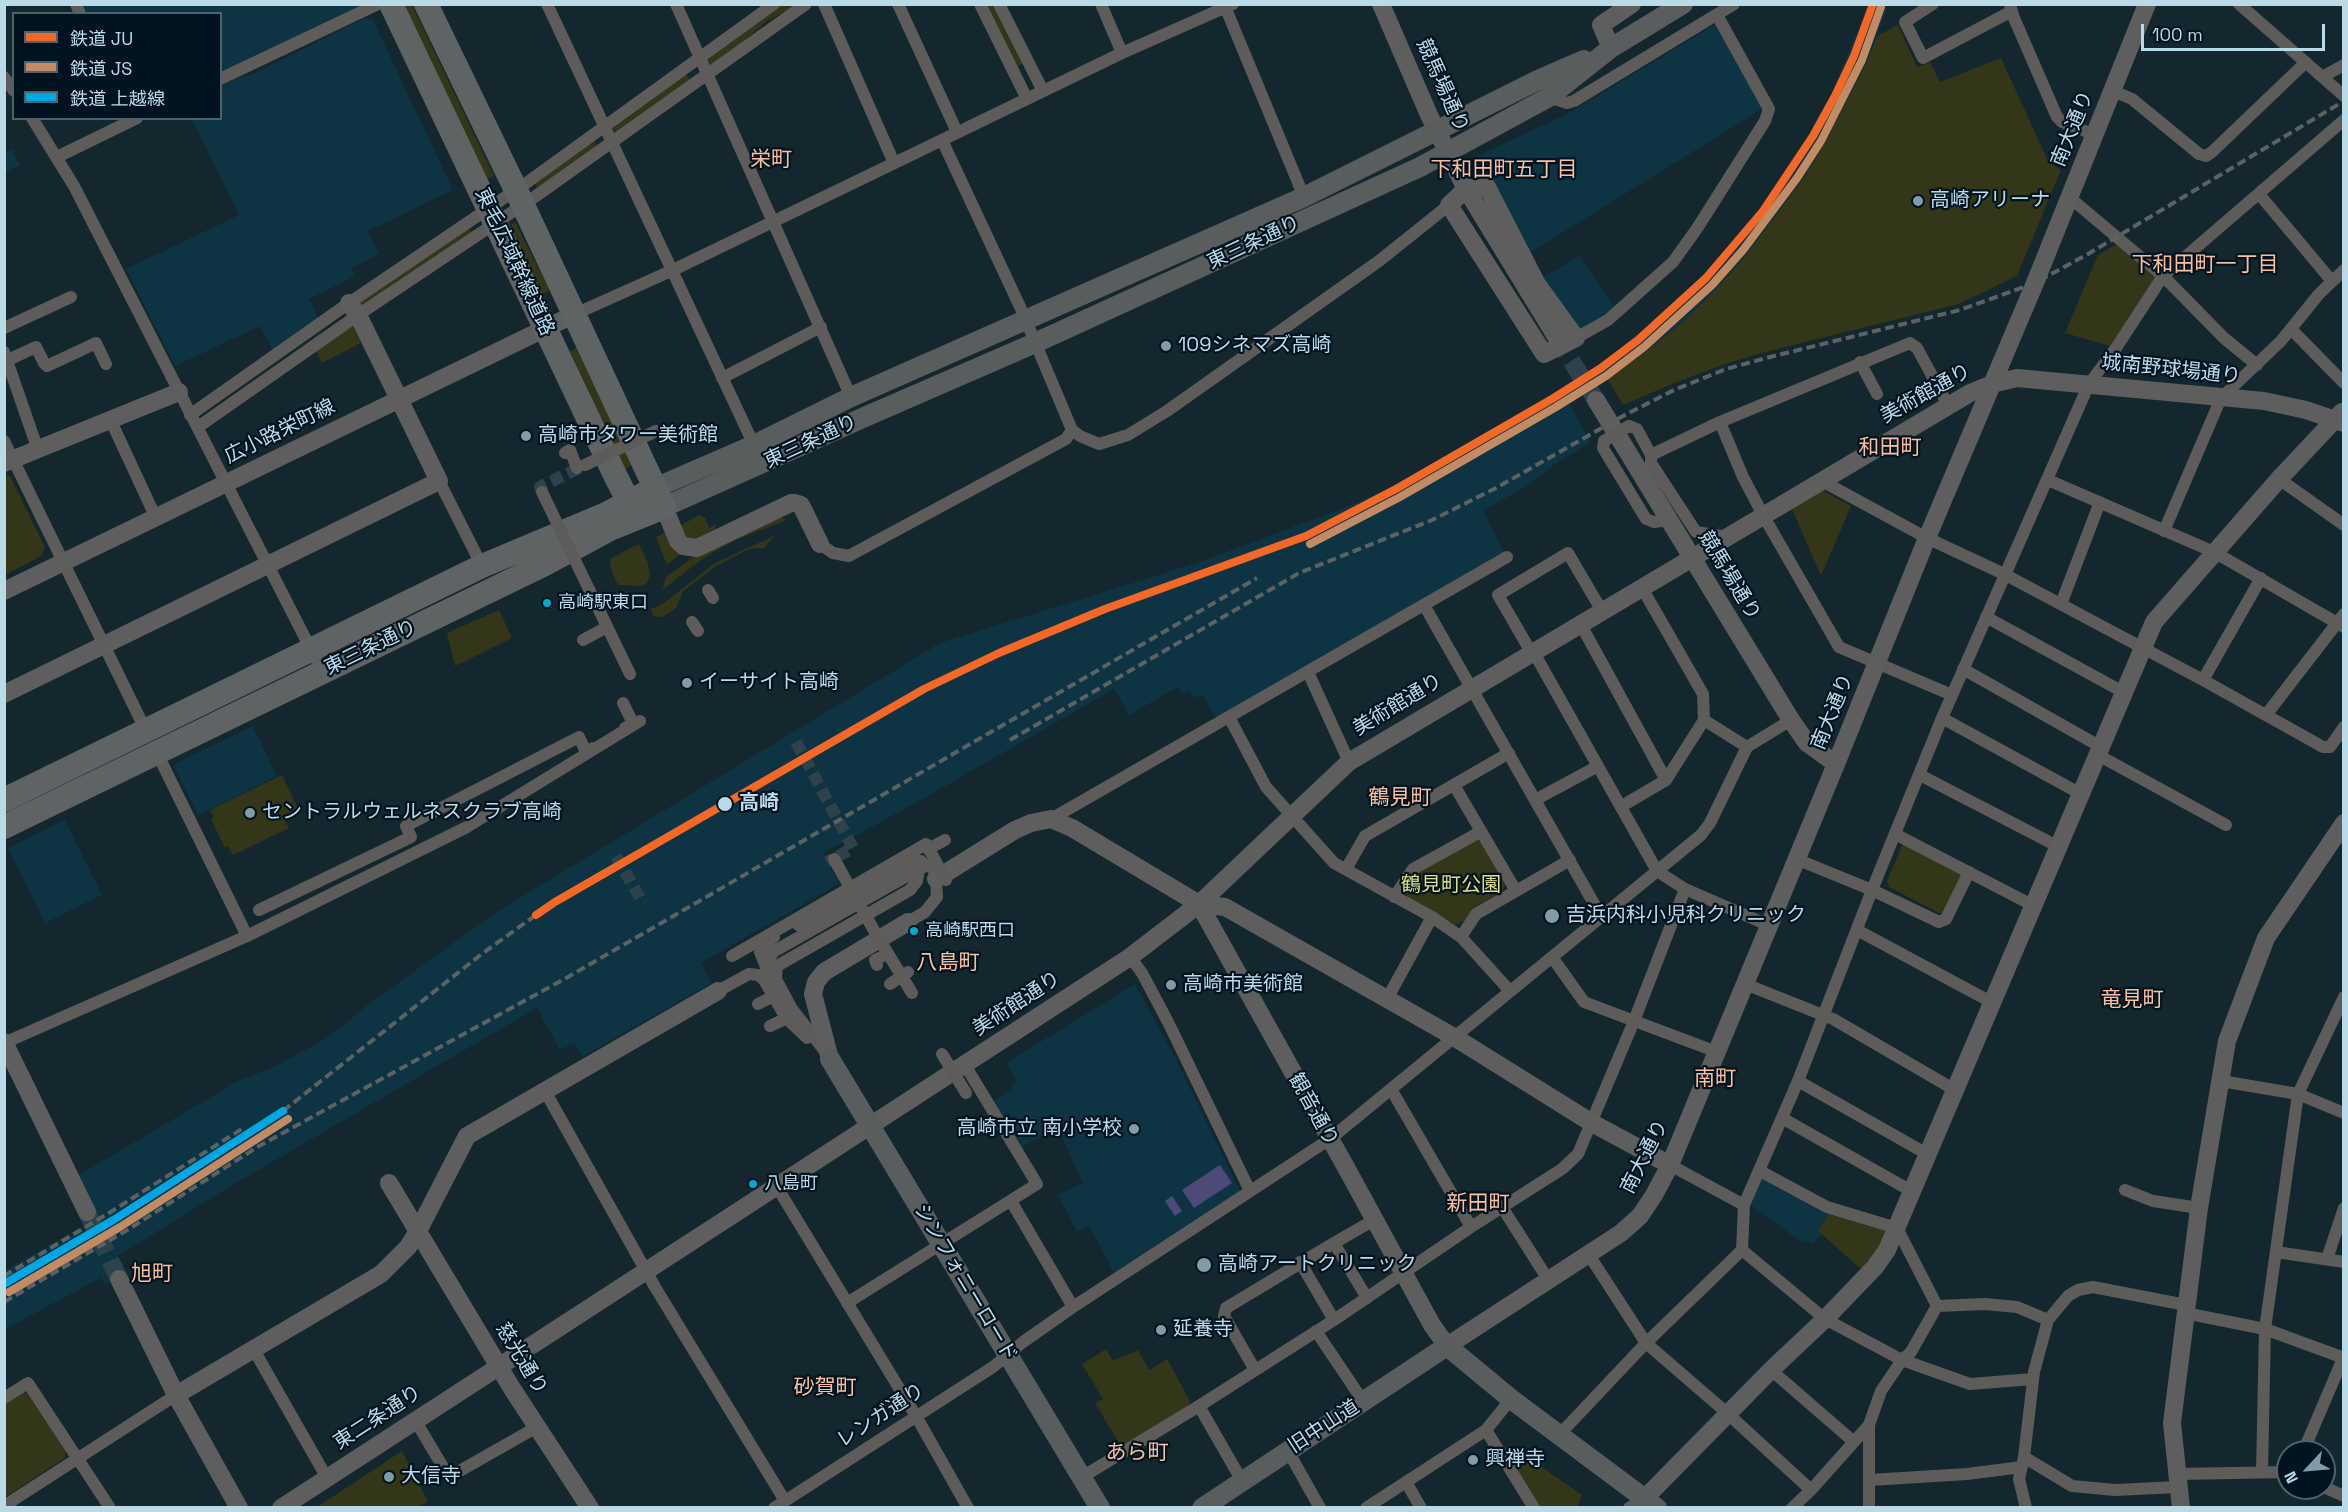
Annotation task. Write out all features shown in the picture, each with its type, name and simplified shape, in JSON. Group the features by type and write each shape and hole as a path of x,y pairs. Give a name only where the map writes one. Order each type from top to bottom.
{"highway":[{"name":"東毛広域幹線道路","path":"391,4 633,510"},
{"name":"東毛広域幹線道路","path":"426,4 520,197 660,498"},
{"name":"東三条通り","path":"4,801 482,566 606,514 633,510 660,498"},
{"name":"東三条通り","path":"4,827 545,564 612,528 633,510"}],"main road":[{"name":"東三条通り","path":"660,498 867,416 1035,343 1448,153 1549,97 1611,48 1683,4"},
{"name":"東三条通り","path":"660,498 754,444 851,397 1304,197 1538,80 1611,48"},
{"name":"シンフォニーロード","path":"830,1059 1100,1508"},
{"name":"観音通り","path":"1447,1346 1643,1505"},
{"name":"旧中山道","path":"1202,1508 1447,1346"}],"street":[{"path":"222,78 378,4"},
{"path":"547,4 603,128 754,444"},
{"path":"676,4 851,397"},
{"path":"520,197 603,128 774,4"},
{"path":"190,416 520,197 611,144 806,4"},
{"path":"824,4 894,163"},
{"path":"898,4 957,132"},
{"path":"980,4 1027,99"},
{"path":"999,4 1043,91"},
{"path":"1101,4 1122,53"},
{"name":"競馬場通り","path":"1381,4 1437,132 1466,189 1557,338"},
{"path":"1611,48 1601,25 1632,4"},
{"path":"1549,97 1567,103 1574,101 1734,4"},
{"path":"1933,4 1905,22 1923,58 2011,8 2057,117 2062,122 2095,135"},
{"name":"南大通り","path":"1447,1346 1621,1233 1640,1216 1670,1165 2148,4"},
{"path":"2239,4 2343,96"},
{"path":"575,314 774,222 1122,53 1228,6 1304,197"},
{"path":"1449,205 1544,354 1608,320 1673,262 1765,122 1769,109 1717,15"},
{"path":"2113,91 2132,99 2199,154 2206,156 2304,63"},
{"path":"2322,77 2343,65"},
{"path":"33,120 75,186 190,416 227,483 322,671"},
{"path":"57,157 132,120"},
{"path":"1559,1435 1646,1343 1742,1250 1744,1205 1798,1081 1942,718 2090,384 2163,276 2343,120"},
{"path":"942,140 1026,321 1072,429 1080,436 1099,444 1128,435 1167,411 1379,261 1466,189 1487,187 1537,284 1576,338"},
{"path":"2259,194 2331,280"},
{"path":"2069,197 2163,276 2224,338 2257,365"},
{"path":"2164,531 2221,398 2292,330 2331,280 2343,270"},
{"path":"4,328 70,297"},
{"path":"353,309 482,566"},
{"path":"198,427 353,309"},
{"name":"広小路栄町線","path":"4,591 575,314"},
{"path":"722,378 821,327"},
{"path":"2292,330 2343,384"},
{"path":"1651,454 1720,422 1910,342 1917,348 1948,405"},
{"path":"38,450 6,356 36,347 47,366 96,343 106,364"},
{"path":"1860,362 1877,394"},
{"name":"城南野球場通り","path":"1992,384 2017,378 2090,384 2264,401 2341,418"},
{"name":"美術館通り","path":"645,1270 777,1187 1130,957 1199,904 1349,762 1471,687 1693,558 1948,405 1992,384"},
{"path":"9,462 179,392"},
{"name":"競馬場通り","path":"1596,400 1791,720 1807,743 1836,764"},
{"path":"1643,1505 1727,1413 1875,1267 1887,1250 2154,622 2279,479 2341,418"},
{"path":"111,421 156,518"},
{"path":"1720,422 1743,477 1763,515 1839,647 1952,695"},
{"path":"1669,520 1654,522 1646,519 1603,448 1604,441 1629,426 1637,429 1651,454 1652,463 1696,532 1727,537"},
{"path":"660,498 678,541 684,546 697,548 790,503 795,503 801,505 820,544 833,553 849,556 1066,439 1072,429"},
{"path":"565,453 570,450 581,467 656,431"},
{"path":"4,441 9,462 64,562 247,936"},
{"path":"2279,479 2343,525"},
{"path":"2048,480 2214,552 2341,621 2266,715"},
{"path":"4,694 439,481"},
{"path":"1822,481 1927,538 2061,604 2323,747 2330,747 2343,727"},
{"path":"542,492 630,674"},
{"path":"2061,604 2100,502"},
{"path":"1602,611 1568,553 1498,595 1622,806 1657,871 1685,889 1768,925"},
{"path":"830,1059 792,1009 776,978 777,966 910,890 917,881 1015,830 1031,823 1051,819 1507,557"},
{"path":"2203,680 2261,578"},
{"path":"1622,806 1666,780 1704,720 1703,694 1642,588"},
{"path":"1424,605 1601,916"},
{"path":"1986,617 2123,692"},
{"path":"1580,623 1666,780"},
{"path":"583,640 607,627"},
{"path":"1963,669 2226,825"},
{"path":"1308,672 1349,762"},
{"path":"259,909 411,837 406,826 579,737 586,752 633,723 623,703"},
{"path":"1229,717 1266,786 1335,863 1432,917 1461,937 1510,991"},
{"path":"1942,718 2081,794"},
{"path":"1704,720 1747,747 1791,720"},
{"path":"87,1212 5,1043 247,936 467,827 640,721"},
{"name":"レンガ通り","path":"780,1504 993,1366 1073,1307 1330,1139 1701,835 1710,824 1747,747"},
{"path":"1346,869 1365,836 1509,753"},
{"path":"1535,800 1598,766"},
{"path":"1920,775 2059,847"},
{"path":"1454,785 1516,891"},
{"name":"観音通り","path":"1051,819 1072,828 1199,904 1432,1325 1447,1346"},
{"path":"2181,1508 2172,1422 2199,1208 2227,1041 2266,938 2343,823"},
{"path":"1394,897 1413,869 1480,832"},
{"path":"1895,834 2034,906"},
{"path":"928,849 945,840"},
{"path":"732,956 926,844 946,880 933,873 921,861 913,861 763,945 760,952 761,959 772,980 789,1010 806,1026"},
{"path":"834,859 876,934 905,974 912,993"},
{"path":"1796,859 1939,922 1946,919 1969,872"},
{"path":"1461,937 1476,915 1570,860"},
{"path":"830,1059 813,994 816,982 824,972 932,905 938,890 933,873"},
{"path":"1082,1477 1368,1298 1471,1227 1562,1169 1578,1154 1634,1021 1685,889"},
{"path":"1199,904 1222,906 1454,1037 1592,1123 1744,1205"},
{"path":"1387,999 1432,917"},
{"path":"1857,930 1993,1003"},
{"path":"837,956 876,934"},
{"path":"877,965 874,960 891,955"},
{"path":"1130,957 1142,973 1168,1022 1250,1191"},
{"path":"1552,957 1584,1002 1717,1052"},
{"path":"4,1506 176,1395 381,1274 408,1247 418,1231 466,1136 749,974 758,975 764,981 786,1018 830,1059"},
{"path":"890,984 905,974"},
{"path":"1745,984 1833,1019 1956,1090"},
{"path":"2262,1472 2265,1329 2298,1094 2343,997"},
{"path":"758,1004 770,998"},
{"path":"770,1026 783,1020"},
{"path":"942,1054 966,1093"},
{"path":"847,1303 1037,1184 965,1065"},
{"path":"1798,1081 1927,1154"},
{"path":"2221,1081 2298,1094 2343,1113"},
{"path":"1391,1089 1471,1227"},
{"path":"544,1091 780,1504"},
{"path":"1782,1118 1913,1192"},
{"path":"1760,1171 1827,1207 1897,1228 1937,1306"},
{"name":"慈光通り","path":"389,1183 498,1367 590,1508"},
{"path":"777,1187 916,1416 968,1508"},
{"path":"2125,1190 2153,1201 2199,1208"},
{"path":"1011,1201 1073,1307"},
{"path":"1502,1207 1549,1281"},
{"path":"2327,1259 2343,1208"},
{"path":"1256,1370 1224,1316 1226,1308 1374,1220"},
{"path":"1334,1243 1368,1298"},
{"path":"1742,1250 1825,1318 1902,1360 1970,1383 2033,1379"},
{"path":"2277,1252 2343,1262"},
{"path":"1589,1255 1646,1343 1811,1490"},
{"path":"1300,1263 1334,1320"},
{"name":"東二条通り","path":"281,1508 645,1270"},
{"path":"119,1279 176,1395 239,1508"},
{"path":"2025,1508 2019,1479 2033,1379 2048,1320 2068,1296 2078,1290 2093,1287 2186,1309 2265,1329 2343,1357 2308,1440"},
{"path":"1937,1306 1985,1304 2017,1307 2048,1320"},
{"path":"1869,1508 1869,1425 1881,1391 1902,1360 1911,1352 1937,1306"},
{"path":"1316,1331 1363,1401"},
{"path":"254,1350 327,1478"},
{"path":"1771,1370 1854,1442"},
{"path":"4,1398 28,1383 110,1508"},
{"path":"1366,1508 1486,1430 1511,1400"},
{"path":"1198,1406 1242,1481"},
{"path":"415,1420 449,1477 537,1427"},
{"path":"1792,1508 1869,1425"},
{"path":"1486,1430 1534,1508"},
{"path":"1288,1451 1320,1508"},
{"path":"1870,1480 1967,1474 2023,1462 2072,1486 2115,1490 2178,1480 2276,1472"},
{"path":"1406,1482 1421,1508"},
{"path":"2338,1508 2343,1497"}],"shaded area":[{"path":"81,5 359,5 358,8 222,74 222,12 84,12"},
{"path":"1868,5 1888,5 1867,62 1848,103 1801,182 1747,254 1683,322 1648,351 1569,403 1591,442 1551,467 1530,484 1483,511 1505,554 1217,719 1203,695 1194,698 1190,690 1182,694 1178,687 1129,715 1114,689 916,803 823,853 839,884 701,963 711,983 582,1057 574,1043 560,1050 537,1008 229,1187 118,1256 128,1274 105,1285 101,1278 5,1329 4,1271 99,1217 79,1175 238,1081 273,1067 327,1038 369,1004 498,911 940,643 1200,562 1356,503 1397,484 1557,393 1599,365 1671,307 1734,242 1759,210 1787,172 1831,95"},
{"path":"365,18 373,20 453,190 368,231 379,254 351,268 355,276 309,299 319,319 273,351 260,326 175,366 126,269 239,215 192,120 222,120 222,86 251,75"},
{"path":"1716,24 1762,109 1528,254 1477,156 1569,113"},
{"path":"12,149 20,165 5,172 5,153"},
{"path":"1580,256 1615,308 1606,317 1578,333 1540,279"},
{"path":"253,726 277,776 198,815 174,767 176,763"},
{"path":"65,820 102,895 45,923 8,848"},
{"name":"高崎市立 南小学校","path":"1135,984 1176,1059 1240,1191 1114,1273 1089,1225 1077,1231 1058,1195 1083,1183 1058,1128 1021,1147 994,1101 1012,1089 1010,1086 1017,1081 1006,1063"},
{"path":"1220,1165 1232,1183 1194,1208 1182,1190"},
{"path":"1767,1179 1832,1210 1818,1231 1821,1234 1813,1244 1801,1241 1751,1206 1761,1180"},
{"path":"1172,1196 1182,1211 1175,1216 1165,1201"}],"green space":[{"path":"404,5 412,5 494,176 487,179"},
{"path":"781,5 797,5 767,21 712,68 707,58"},
{"path":"984,5 995,5 1024,63 1015,68"},
{"name":"高崎アリーナ","path":"1898,25 1917,67 1930,62 1940,82 2001,58 2048,161 2061,170 2017,276 1959,304 1725,364 1623,405 1607,378 1647,351 1683,322 1747,254 1801,182 1825,143 1867,62 1877,36"},
{"path":"685,73 692,82 617,136 612,127"},
{"path":"590,141 594,141 597,146 538,189 535,184"},
{"path":"515,222 550,291 542,294 512,229 512,224"},
{"path":"468,227 472,233 362,308 359,302"},
{"path":"2119,243 2153,273 2156,280 2110,346 2065,333 2098,255"},
{"path":"352,323 361,343 322,363 315,349"},
{"path":"576,348 633,465 625,469 570,351"},
{"path":"5,475 10,476 45,547 41,556 5,575"},
{"path":"1822,490 1851,506 1821,576 1792,509"},
{"path":"699,515 705,518 709,528 716,524 715,529 699,538 685,537 678,527"},
{"path":"781,517 787,520 738,539 716,551 662,590 666,577 697,554"},
{"path":"667,532 683,552 667,565 656,537"},
{"path":"774,536 764,548 749,549 716,566 683,591 676,608 663,617 653,616 651,609 664,603 715,563"},
{"path":"639,544 648,563 650,575 647,583 640,586 620,585 616,582 610,566 611,558"},
{"path":"499,610 512,638 455,666 447,633"},
{"name":"セントラルウェルネスクラブ高崎","path":"282,775 298,808 283,816 289,828 233,855 228,846 225,848 211,819 214,817 210,810"},
{"name":"鶴見町公園","path":"1474,839 1480,840 1505,884 1503,891 1472,909 1464,921 1455,925 1407,897 1405,891 1418,870"},
{"path":"1904,841 1964,873 1947,911 1941,914 1889,887 1887,881"},
{"path":"1832,1210 1889,1229 1882,1246 1862,1270 1818,1231"},
{"path":"1106,1349 1113,1361 1138,1350 1149,1370 1167,1359 1190,1401 1188,1407 1121,1446 1095,1403 1103,1399 1082,1364"},
{"path":"22,1392 30,1394 65,1451 65,1458 5,1497 5,1403"},
{"path":"1510,1445 1582,1495 1578,1506 1539,1507 1502,1448"},
{"name":"大信寺","path":"402,1451 428,1502 417,1507 317,1507"}],"tunnel":[{"path":"1557,338 1596,400"},
{"path":"542,492 540,487 585,465"},
{"path":"796,742 853,848 827,862"},
{"path":"616,856 643,903"},
{"path":"87,1212 119,1279"}],"railway":[{"path":"1010,740 1299,573 1432,520 1496,488 1623,416 1674,390 1726,369 1960,310 2035,283 2088,254 2344,101"},
{"path":"4,1302 129,1229 259,1146 568,977 1257,578"},
{"path":"283,1111 483,953 536,915"},
{"path":"4,1276 245,1127"}],"rail line":[{"name":"JU","path":"536,915 924,689 999,653 1105,609 1306,536 1396,489 1601,368 1638,340 1706,278 1763,211 1813,136 1835,96 1854,56 1873,4"},
{"name":"JS","path":"1310,544 1400,497 1606,376 1644,347 1712,285 1743,250 1797,178 1821,141 1862,60 1881,7"},
{"name":"上越線","path":"4,1284 115,1219 283,1111"},
{"name":"JS","path":"9,1292 120,1227 288,1119"}],"place":[{"name":"高崎アリーナ","path":"1918,201"},
{"name":"109シネマズ高崎","path":"1166,346"},
{"name":"高崎市タワー美術館","path":"526,436"},
{"name":"高崎駅東口","path":"547,603"},
{"name":"イーサイト高崎","path":"687,683"},
{"name":"高崎","path":"725,804"},
{"name":"セントラルウェルネスクラブ高崎","path":"250,813"},
{"name":"吉浜内科小児科クリニック","path":"1552,916"},
{"name":"高崎駅西口","path":"914,931"},
{"name":"高崎市美術館","path":"1171,985"},
{"name":"高崎市立 南小学校","path":"1134,1129"},
{"name":"八島町","path":"753,1184"},
{"name":"高崎アートクリニック","path":"1204,1265"},
{"name":"延養寺","path":"1161,1330"},
{"name":"興禅寺","path":"1473,1460"},
{"name":"大信寺","path":"389,1477"}],"district":[{"name":"栄町","path":"771,160"},
{"name":"下和田町五丁目","path":"1504,170"},
{"name":"下和田町一丁目","path":"2205,265"},
{"name":"和田町","path":"1890,448"},
{"name":"鶴見町","path":"1400,798"},
{"name":"八島町","path":"948,963"},
{"name":"竜見町","path":"2132,1000"},
{"name":"南町","path":"1715,1079"},
{"name":"新田町","path":"1478,1204"},
{"name":"旭町","path":"152,1274"},
{"name":"砂賀町","path":"825,1388"},
{"name":"あら町","path":"1137,1453"}]}
